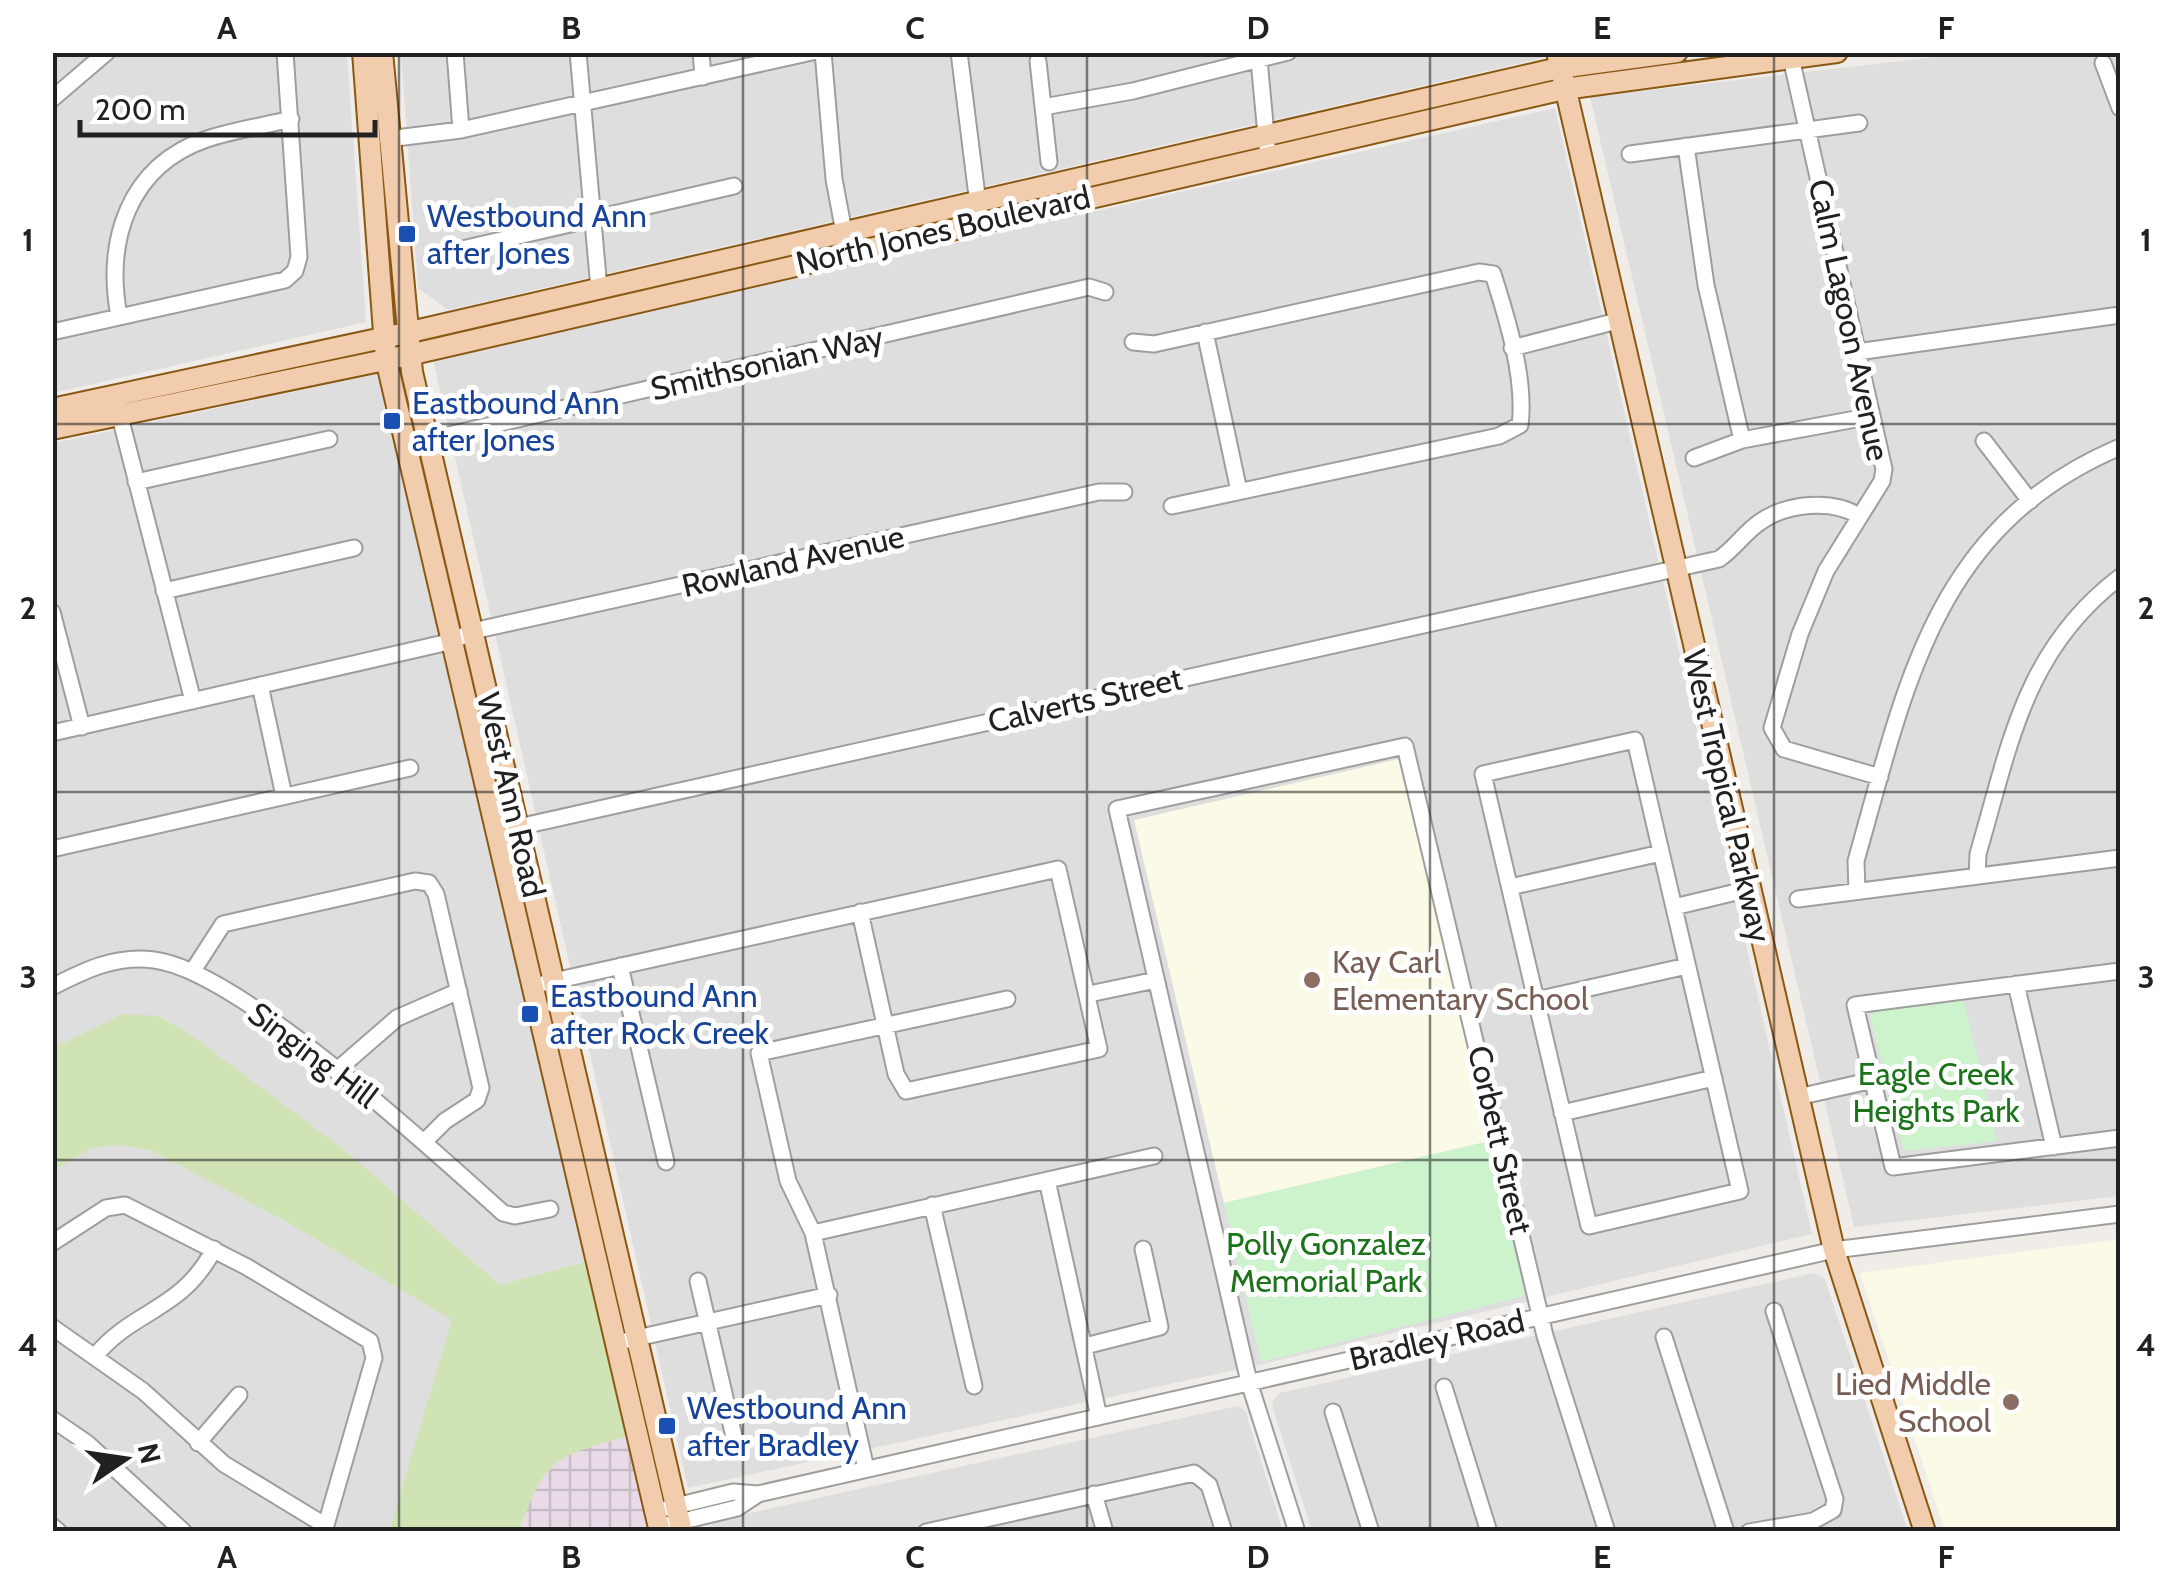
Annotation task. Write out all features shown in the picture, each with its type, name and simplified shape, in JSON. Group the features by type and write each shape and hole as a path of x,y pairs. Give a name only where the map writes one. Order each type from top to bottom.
{"main road":[{"name":"West Ann Road","path":"362,52 386,359 519,827 554,981 625,1341"},
{"name":"West Ann Road","path":"382,52 407,344 496,832 668,1521"},
{"name":"North Jones Boulevard","path":"52,429 117,406 384,337 407,344 1267,146 1560,70 1677,52"},
{"name":"North Jones Boulevard","path":"1560,70 1791,58 1837,52"},
{"name":"West Tropical Parkway","path":"1560,70 1834,1250 1925,1532"},
{"path":"365,84 381,134 388,139"},
{"name":"North Jones Boulevard","path":"52,409 117,406 386,359 407,344 599,288 846,242"}],"street":[{"path":"52,99 107,52"},
{"path":"52,332 285,280 295,272 299,257 285,52"},
{"path":"456,52 462,130"},
{"path":"578,52 599,288"},
{"path":"701,52 702,77"},
{"path":"388,139 462,130 812,52"},
{"path":"824,52 846,242"},
{"path":"959,52 979,212"},
{"path":"1043,107 1133,92 1288,52"},
{"name":"Calm Lagoon Avenue","path":"1791,58 1872,416 1882,481 1826,570 1800,634 1772,728 1784,749 1880,777"},
{"path":"1259,60 1267,146"},
{"path":"1038,61 1048,162"},
{"path":"2103,63 2120,108"},
{"path":"119,316 114,287 117,233 136,192 153,172 205,140 291,119"},
{"path":"1630,154 1859,123"},
{"path":"1686,146 1706,285 1742,440"},
{"path":"445,253 734,186"},
{"path":"1133,342 1154,344 1479,272 1493,274 1512,348 1520,425 1499,436 1172,506"},
{"name":"Smithsonian Way","path":"427,440 1089,287 1105,292"},
{"path":"1857,352 2120,314"},
{"path":"1512,348 1617,321"},
{"path":"1205,332 1239,491"},
{"path":"117,406 192,701"},
{"path":"1694,458 1742,440 1872,416"},
{"path":"136,482 329,439"},
{"path":"1984,441 2030,501"},
{"path":"1857,891 1856,860 1912,669 1935,616 1987,541 2030,501 2120,447"},
{"name":"Rowland Avenue","path":"52,734 463,636 1100,492 1124,492"},
{"name":"Calverts Street","path":"496,832 1719,559 1762,520 1781,512 1827,504 1859,516"},
{"path":"164,590 354,548"},
{"path":"1978,876 1978,854 2035,673 2062,632 2120,577"},
{"path":"52,612 82,727"},
{"path":"260,684 284,796"},
{"path":"1635,740 1661,853 1740,1191 1588,1226 1484,774 1635,740"},
{"name":"Corbett Street","path":"1156,980 1117,809 1405,746 1541,1317 1607,1532"},
{"path":"52,848 410,768"},
{"path":"1510,887 1661,853"},
{"path":"1798,898 2120,858"},
{"path":"532,986 860,912 1058,869 1100,1050 906,1092 899,1084 860,912"},
{"path":"194,970 222,924 414,881 428,883 436,894 480,1093 474,1103 445,1121 424,1142"},
{"path":"1674,907 1749,890"},
{"name":"Singing Hill","path":"52,986 107,962 131,958 194,970 336,1071 503,1213 515,1216 550,1209"},
{"path":"620,966 666,1162"},
{"path":"1536,1000 1688,966"},
{"path":"2120,971 1855,1004 1893,1167 2120,1138"},
{"path":"1088,994 1156,980 1250,1382 1297,1532"},
{"path":"2016,984 2054,1147"},
{"path":"336,1071 397,1018 459,992"},
{"path":"866,1469 813,1233 788,1181 760,1053 1008,998"},
{"path":"1562,1113 1714,1078"},
{"path":"1798,1097 1873,1080"},
{"path":"813,1233 1154,1156"},
{"path":"1046,1180 1099,1416"},
{"path":"52,1242 117,1204 214,1250 370,1342 374,1348 325,1529 255,1486 198,1443 143,1391 52,1327"},
{"path":"932,1205 974,1386"},
{"name":"Bradley Road","path":"668,1521 734,1492 758,1494 1834,1250 2120,1214"},
{"path":"1085,1346 1160,1328 1143,1249"},
{"path":"94,1356 108,1341 187,1290 214,1250"},
{"path":"698,1282 735,1442"},
{"path":"625,1341 828,1294"},
{"path":"1749,1532 1812,1522 1833,1510 1832,1488 1774,1311"},
{"path":"1664,1337 1726,1532"},
{"path":"1444,1387 1489,1532"},
{"path":"198,1443 239,1396"},
{"path":"1333,1412 1371,1532"},
{"path":"52,1420 87,1442 184,1532"},
{"path":"926,1532 986,1525 1094,1494 1185,1474 1202,1476 1224,1532"},
{"path":"1094,1494 1105,1532"},
{"path":"52,1526 59,1532"}],"shaded area":[{"path":"1542,52 1543,58 448,310 418,288 401,53"},
{"path":"52,53 347,53 366,322 53,393"},
{"path":"1969,53 2120,53 2120,1196 1854,1227 1590,97"},
{"path":"1555,108 1812,1234 1263,1364 688,1488 433,360"},
{"path":"377,374 585,1262 500,1285 347,1152 165,1019 122,1014 53,1048 53,443"},
{"name":"Kay Carl Elementary School","path":"1399,759 1490,1141 1224,1203 1134,820"},
{"path":"119,1145 150,1150 285,1221 453,1320 389,1531 53,1532 53,1171 92,1148"},
{"name":"Lied Middle School","path":"2120,1239 2120,1531 1945,1531 1860,1273"},
{"path":"1813,1273 1825,1279 1908,1531 1312,1531 1274,1412 1272,1402 1280,1393"},
{"path":"1237,1406 1245,1410 1283,1531 703,1532 718,1520"},
{"path":"626,1437 653,1531 519,1532 536,1483 567,1452"}],"green space":[{"name":"Eagle Creek Heights Park","path":"1963,997 1997,1141 1904,1151 1870,1017 1878,1008"},
{"path":"122,1014 158,1016 188,1033 347,1152 500,1285 585,1262 626,1437 582,1450 555,1464 536,1489 519,1531 389,1531 452,1320 285,1221 150,1150 119,1145 92,1148 53,1171 53,1048"},
{"name":"Polly Gonzalez Memorial Park","path":"1490,1141 1525,1296 1261,1362 1224,1203"}],"place":[{"name":"Westbound Ann after Jones","path":"407,234"},
{"name":"Eastbound Ann after Jones","path":"392,421"},
{"name":"Kay Carl Elementary School","path":"1312,980"},
{"name":"Eastbound Ann after Rock Creek","path":"530,1014"},
{"name":"Lied Middle School","path":"2011,1402"},
{"name":"Westbound Ann after Bradley","path":"667,1426"}]}
